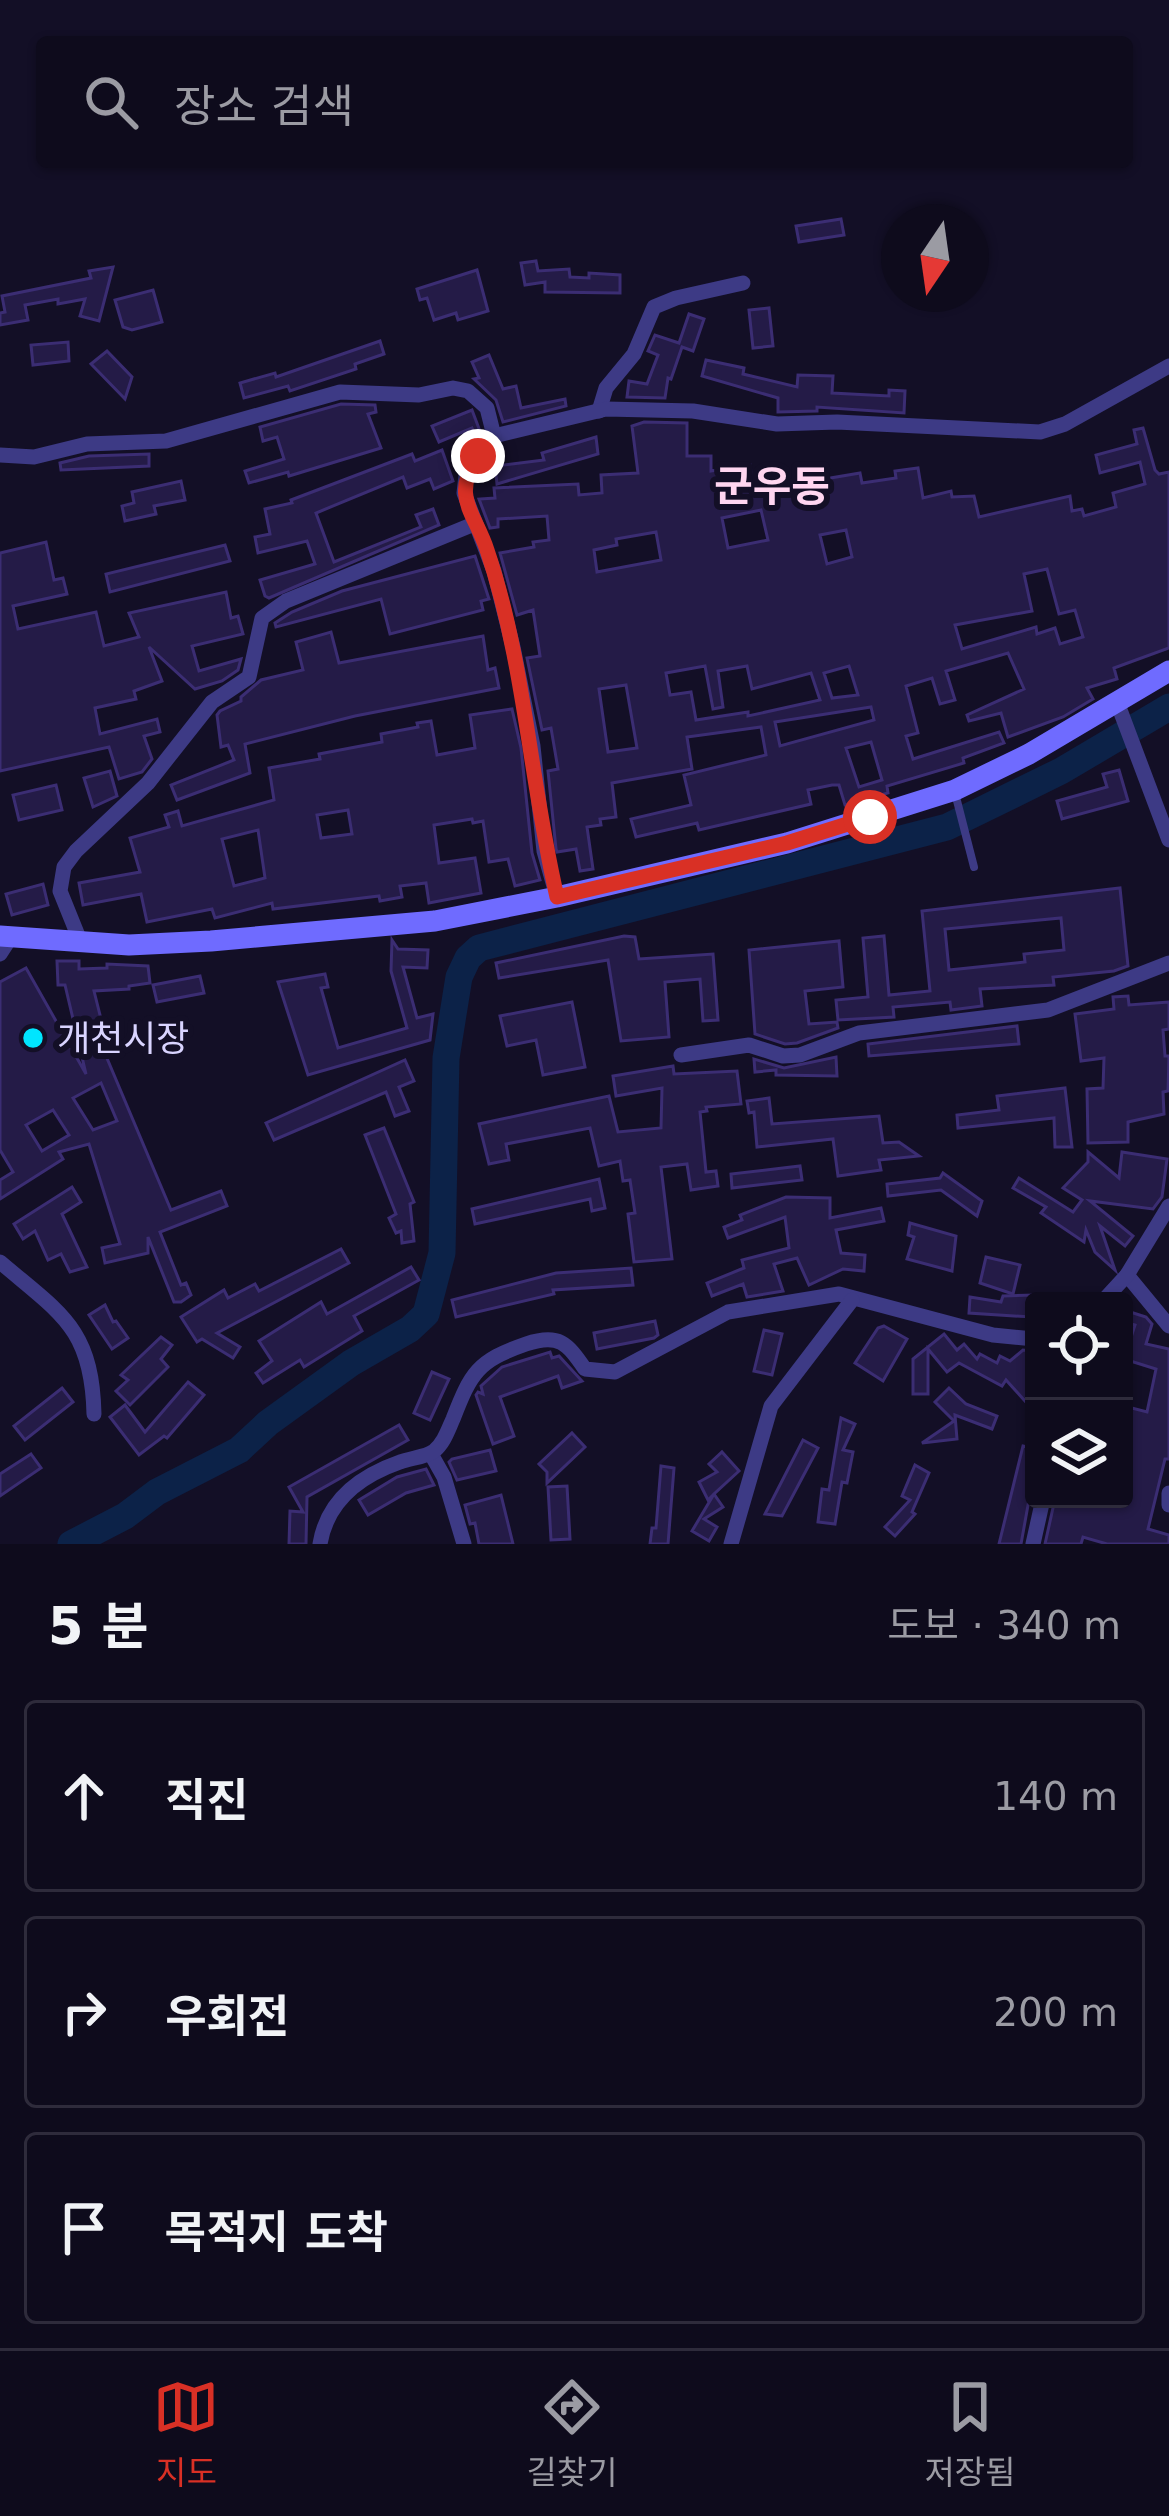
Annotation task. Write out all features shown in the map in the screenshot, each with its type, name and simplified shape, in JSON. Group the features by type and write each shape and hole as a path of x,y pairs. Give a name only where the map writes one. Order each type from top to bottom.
{"street":[{"path":"599,411 606,388 634,354 654,307 743,283"},
{"path":"557,897 544,851 533,746 513,647 494,571 464,493 466,475 494,436 599,411 693,411 777,424 837,422 1040,432 1065,424 1169,366"},
{"path":"0,455 34,457 87,444 166,441 340,392 468,391 487,408 494,436"},
{"path":"81,943 60,891 64,867 148,783 212,702 249,677 262,618 286,601 475,524"},
{"path":"4,942 129,945 317,933 434,921 557,897 956,797 1120,709 1169,671"},
{"path":"1120,709 1169,840"},
{"path":"681,1055 749,1045 783,1056 800,1055 859,1033 1048,1010 1169,963"},
{"path":"1111,1292 1169,1206"},
{"path":"0,1262 64,1317 83,1344 91,1365 94,1414"},
{"path":"1127,1275 1169,1327"},
{"path":"320,1544 329,1512 344,1494 393,1464 431,1454 444,1439 475,1369 525,1345 557,1338 568,1344 585,1369 615,1372 728,1312 839,1294 993,1335 1025,1338"},
{"path":"731,1544 772,1406 852,1300"},
{"path":"431,1454 444,1477 464,1544"},
{"path":"1169,1493 1169,1504"},
{"path":"1033,1544 1041,1508"}],"lane":[{"path":"956,797 974,867"}],"building":[{"path":"841,219 844,235 799,242 796,226"},
{"path":"536,261 538,271 569,269 570,277 620,275 620,293 545,292 545,282 525,285 521,263"},
{"path":"113,267 99,321 80,316 85,299 58,304 58,299 25,305 28,320 0,325 0,313 5,312 2,296 91,278 89,271"},
{"path":"477,270 488,311 458,320 456,313 434,320 427,298 420,300 417,289"},
{"path":"153,290 162,322 132,330 123,327 115,300"},
{"path":"769,308 773,346 753,348 749,310"},
{"path":"689,314 704,319 693,351 682,347 665,398 627,397 629,381 647,384 658,355 648,351 655,335 679,343"},
{"path":"380,341 384,354 355,364 356,369 290,391 288,386 244,398 240,383 275,373 276,377"},
{"path":"68,342 69,361 33,365 31,345"},
{"path":"107,351 132,377 125,399 91,364"},
{"path":"489,355 503,389 516,386 521,408 565,399 566,406 503,422 496,400 474,379 479,378 472,362"},
{"path":"706,360 797,387 798,375 833,376 832,393 889,396 889,390 905,391 904,413 817,407 817,411 778,412 778,398 702,376"},
{"path":"341,404 375,405 376,412 368,414 381,448 249,483 245,471 284,459 277,437 263,441 260,427"},
{"path":"472,410 481,434 477,439 472,428 439,442 432,426"},
{"path":"687,423 687,456 711,456 711,471 750,465 754,491 860,473 862,483 896,478 895,471 918,468 923,498 951,491 952,497 974,496 979,517 1070,496 1072,511 1082,509 1084,516 1116,507 1113,493 1145,484 1140,462 1100,473 1096,455 1137,444 1134,430 1143,428 1155,470 1169,472 1169,648 1114,668 1117,679 1087,688 1093,699 1063,717 1008,737 1001,713 969,721 967,715 1024,689 1008,653 946,671 955,700 940,704 932,678 906,686 918,733 906,736 913,759 999,732 1004,743 963,758 964,763 887,786 888,793 845,805 839,785 832,785 808,790 811,804 699,830 697,823 636,837 631,819 691,805 684,775 766,755 761,727 687,737 692,769 612,783 616,817 587,827 593,869 580,871 576,849 556,849 548,771 558,769 551,728 542,730 527,658 540,656 533,610 517,615 500,553 549,540 547,516 498,519 498,527 490,528 479,499 495,498 494,488 578,484 579,495 602,493 601,475 638,473 632,426","holes":["761,510 768,540 728,548 722,518","846,530 852,557 827,564 820,535","656,532 661,560 597,572 594,550 617,545 616,539","1047,569 1059,614 1075,610 1083,637 1060,644 1055,628 1037,634 1036,627 962,649 955,625 1032,611 1024,574","705,666 713,709 723,707 718,671 747,666 752,689 811,673 820,700 748,716 748,712 696,720 691,692 670,695 666,673","849,666 858,695 832,698 824,673","626,685 637,748 608,752 599,689","871,707 874,720 780,746 775,722","871,742 882,780 859,787 846,748"]},
{"path":"596,437 598,454 497,484 495,466 544,460 542,453"},
{"path":"442,450 453,481 434,489 430,479 407,488 403,477 316,513 334,562 421,527 416,515 433,509 439,525 265,596 260,580 315,564 307,541 258,553 255,537 270,534 265,509 292,503 412,454 415,461"},
{"path":"149,454 149,466 61,470 60,463 89,456"},
{"path":"181,481 185,500 154,506 156,514 125,521 122,506 134,503 132,492"},
{"path":"46,542 54,580 63,578 67,594 13,606 18,629 96,612 104,646 139,637 129,613 226,592 231,618 238,616 243,634 192,646 199,671 241,659 238,670 222,681 195,689 149,647 162,681 134,691 136,699 95,708 100,734 157,719 160,732 144,736 152,759 142,772 119,779 109,747 0,771 0,553"},
{"path":"225,545 230,561 110,592 106,574"},
{"path":"475,556 489,599 481,601 483,610 390,634 381,599 276,627 275,623 292,612 342,591"},
{"path":"331,632 339,663 483,636 488,670 495,668 499,688 355,716 245,744 250,773 177,800 171,785 234,760 228,745 221,747 220,711 241,701 261,680 303,670 296,642"},
{"path":"512,709 540,880 515,886 508,859 489,862 483,821 473,823 472,819 434,825 439,863 475,858 481,893 429,903 426,883 400,886 402,897 380,901 379,896 273,909 272,903 215,918 212,909 147,922 141,894 83,905 79,883 140,872 130,838 169,827 165,815 178,811 182,826 274,800 269,768 382,742 381,734 418,727 417,723 431,721 437,755 475,748 470,715","holes":["348,810 352,834 321,838 317,815","258,830 265,878 234,886 222,839"]},
{"path":"1119,770 1128,801 1062,819 1057,801 1107,787 1103,774"},
{"path":"110,771 117,796 93,807 84,778"},
{"path":"56,785 62,810 19,820 13,795"},
{"path":"43,884 48,905 12,915 6,894"},
{"path":"1120,888 1128,966 1053,977 1054,985 980,989 982,1006 951,1010 950,1002 893,1007 894,1017 838,1020 836,1000 868,997 863,938 884,936 889,995 930,991 922,911","holes":["1061,918 1064,950 1024,954 1025,962 949,970 945,929"]},
{"path":"635,937 639,959 713,954 718,1020 703,1021 700,979 665,982 669,1037 621,1041 608,960 499,978 496,963"},
{"path":"392,940 398,949 428,950 427,968 403,967 417,1018 433,1014 430,1040 308,1075 278,982 325,974 328,987 321,988 338,1048 407,1028 391,971"},
{"path":"839,941 843,987 805,991 809,1024 837,1022 838,1028 785,1044 755,1034 749,950"},
{"path":"57,961 79,961 79,969 107,968 107,964 148,966 150,983 94,991 102,1023 93,1025 171,1210 221,1191 227,1206 160,1232 181,1285 186,1283 191,1295 181,1302 174,1302 148,1237 148,1253 105,1263 102,1248 120,1244 89,1144 59,1152 63,1159 0,1199 0,1180 13,1172 0,1150 0,982 26,968 86,1074 65,985 58,985","holes":["101,1083 117,1121 93,1130 73,1098","53,1110 69,1135 42,1151 26,1125"]},
{"path":"200,976 204,993 157,1002 153,985"},
{"path":"1128,996 1129,1005 1169,1002 1169,1029 1163,1030 1165,1056 1169,1056 1164,1114 1128,1122 1128,1142 1088,1143 1087,1089 1103,1088 1104,1058 1081,1061 1075,1014 1114,1009 1113,997"},
{"path":"572,1002 585,1067 543,1075 536,1040 507,1046 500,1016"},
{"path":"1017,1026 1019,1044 869,1056 868,1044"},
{"path":"836,1057 837,1076 755,1072 754,1059 784,1068"},
{"path":"405,1060 414,1081 399,1087 409,1111 395,1116 386,1092 274,1140 266,1123"},
{"path":"673,1066 674,1074 737,1071 741,1104 706,1107 707,1111 700,1112 706,1172 716,1171 718,1186 691,1190 687,1164 661,1167 672,1259 634,1262 628,1214 635,1213 630,1180 623,1181 620,1161 599,1166 590,1128 506,1144 509,1160 489,1164 479,1124 609,1096 618,1132 661,1128 662,1088 616,1096 613,1076"},
{"path":"1065,1088 1072,1147 1055,1147 1054,1118 958,1128 957,1115 999,1110 997,1096"},
{"path":"769,1098 772,1124 879,1116 883,1143 899,1142 919,1156 879,1160 881,1170 838,1176 833,1139 757,1147 754,1112 749,1113 747,1101"},
{"path":"384,1128 414,1202 410,1204 414,1241 402,1243 401,1231 396,1233 389,1218 396,1214 365,1135"},
{"path":"1088,1152 1119,1178 1122,1152 1167,1159 1162,1197 1153,1209 1090,1201 1133,1236 1125,1246 1100,1226 1115,1270 1095,1252 1086,1230 1084,1242 1041,1213 1046,1207 1013,1188 1019,1178 1073,1212 1082,1200 1063,1188 1088,1162"},
{"path":"800,1166 802,1180 732,1188 731,1174"},
{"path":"943,1173 982,1201 977,1216 941,1190 888,1196 887,1184 940,1178"},
{"path":"599,1179 605,1208 592,1211 590,1199 475,1224 472,1209"},
{"path":"72,1187 81,1202 62,1214 87,1267 70,1272 61,1254 48,1260 35,1231 23,1239 14,1224"},
{"path":"786,1197 830,1198 830,1218 881,1208 884,1221 836,1230 841,1253 865,1255 864,1271 843,1269 809,1285 797,1258 774,1264 783,1291 747,1297 743,1284 712,1296 707,1283 744,1268 742,1260 789,1248 785,1217 728,1238 724,1227 742,1220 740,1215"},
{"path":"910,1223 956,1236 952,1271 907,1259 914,1237 908,1235"},
{"path":"341,1249 349,1263 217,1333 240,1347 233,1358 202,1339 197,1342 181,1317 224,1290 228,1298 255,1284 259,1291"},
{"path":"986,1257 1020,1265 1013,1294 980,1283"},
{"path":"411,1267 419,1280 354,1316 362,1331 304,1367 300,1360 263,1383 256,1373 272,1361 259,1341 321,1302 327,1314"},
{"path":"631,1268 633,1285 553,1290 554,1294 456,1317 452,1300 556,1273"},
{"path":"1025,1295 1025,1317 969,1313 970,1297 1001,1302 1003,1296"},
{"path":"105,1305 128,1338 112,1349 89,1315"},
{"path":"1133,1313 1146,1317 1152,1324 1146,1344 1169,1349 1169,1459 1165,1459 1148,1529 1169,1535 1169,1544 1107,1544 1083,1537 1081,1544 1045,1544 1053,1508 1133,1508 1133,1408 1147,1412 1156,1369 1133,1362"},
{"path":"655,1321 658,1335 654,1338 597,1349 594,1333"},
{"path":"884,1326 907,1339 883,1381 855,1363"},
{"path":"764,1330 782,1334 772,1375 754,1371"},
{"path":"944,1334 957,1350 964,1344 977,1359 980,1354 997,1363 1000,1356 1010,1361 1025,1350 1025,1401 1006,1380 1002,1386 959,1363 947,1372 928,1349 928,1394 913,1394 913,1359"},
{"path":"161,1337 172,1345 161,1359 168,1367 130,1405 116,1391 128,1380 121,1375"},
{"path":"550,1352 582,1381 562,1388 558,1376 500,1397 514,1436 493,1444 476,1395 483,1394 481,1386 502,1367"},
{"path":"432,1372 449,1379 430,1420 414,1413"},
{"path":"188,1382 204,1395 167,1438 139,1455 110,1417 125,1405 145,1432"},
{"path":"62,1388 73,1402 25,1440 14,1426"},
{"path":"949,1388 966,1404 997,1416 992,1429 955,1415 957,1439 922,1443 954,1421 935,1402"},
{"path":"841,1418 855,1424 843,1450 853,1452 847,1483 842,1482 835,1524 818,1522 822,1489 829,1490"},
{"path":"399,1425 408,1440 307,1497 306,1544 289,1544 290,1511 303,1512 289,1487"},
{"path":"572,1433 585,1447 547,1483 547,1472 539,1464"},
{"path":"803,1440 818,1448 782,1516 765,1514"},
{"path":"1023,1446 1028,1508 1021,1544 999,1544"},
{"path":"490,1450 496,1471 457,1480 449,1462 452,1459"},
{"path":"722,1452 739,1471 708,1500 699,1482 717,1472 709,1464"},
{"path":"31,1454 41,1468 0,1496 0,1474"},
{"path":"915,1465 929,1473 915,1514 895,1536 885,1527 910,1500 902,1496"},
{"path":"661,1466 674,1468 668,1544 650,1544 652,1528 656,1528"},
{"path":"426,1469 434,1485 406,1493 368,1515 359,1500 397,1477"},
{"path":"567,1486 570,1539 551,1540 548,1487"},
{"path":"714,1494 723,1507 704,1519 717,1527 709,1541 692,1531"},
{"path":"501,1495 513,1544 479,1544 465,1505"}],"waterway":[{"path":"71,1544 239,1450 268,1423 426,1314 442,1253 446,1058 459,977 479,948 947,827 1061,771 1169,707"}],"place":[{"name":"개천시장","path":"33,1038"}],"district":[{"name":"군우동","path":"772,486"}],"route":[{"path":"478,456 466,475 464,493 494,571 513,647 533,746 544,851 557,897 787,843 870,817"}]}
